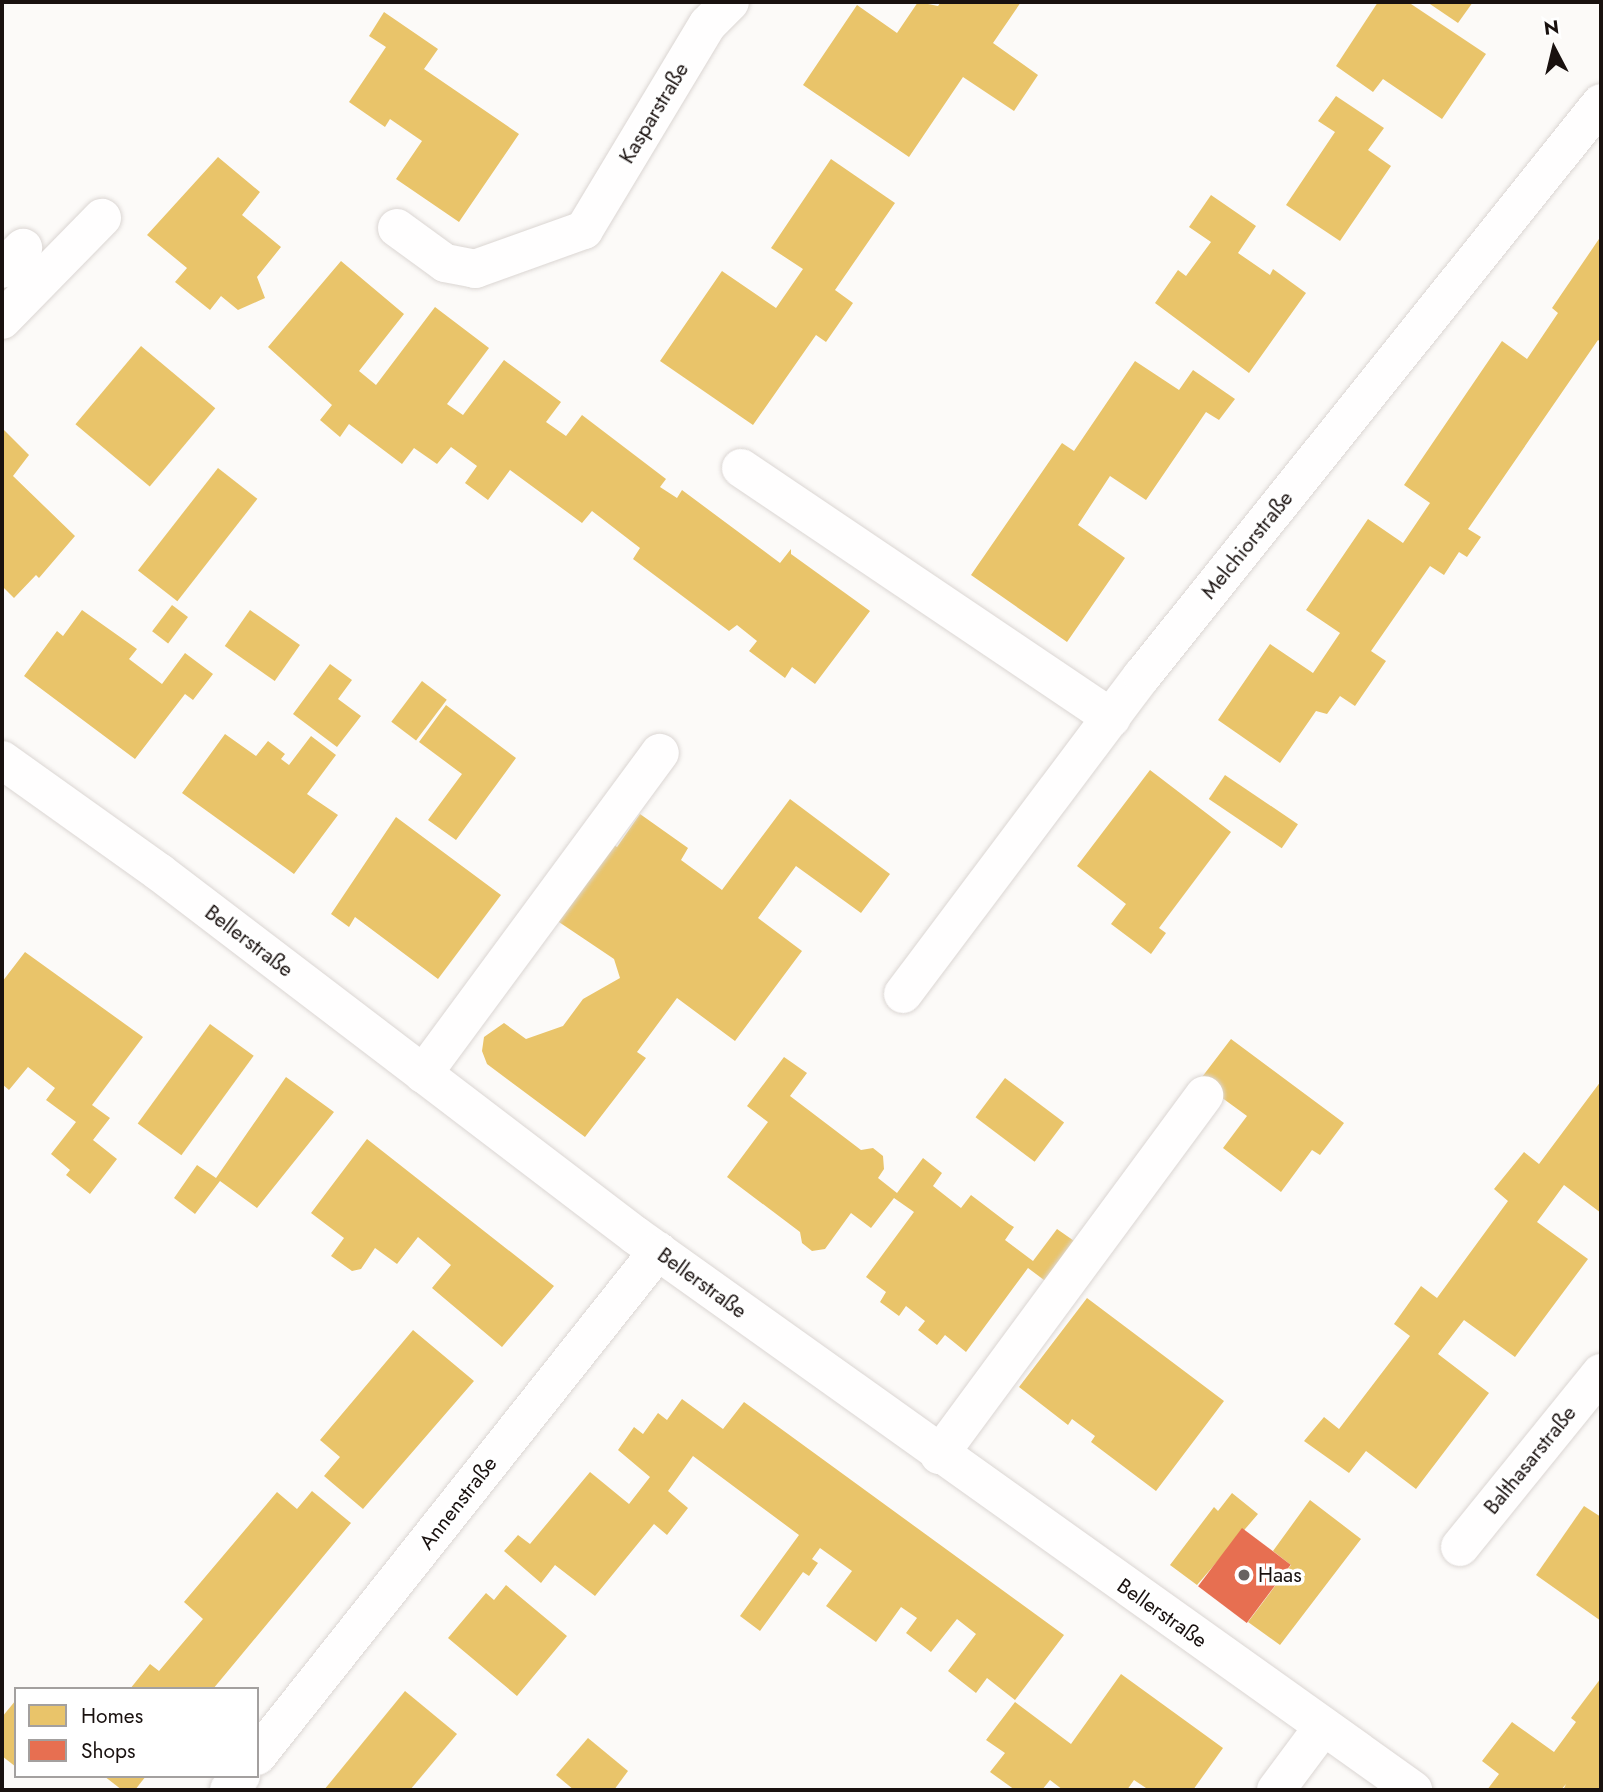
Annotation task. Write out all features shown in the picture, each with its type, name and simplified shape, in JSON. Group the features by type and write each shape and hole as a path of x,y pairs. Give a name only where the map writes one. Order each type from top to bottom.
{"street":[{"name":"Kasparstraße","path":"397,228 445,263 475,269 584,230 708,24 730,2"},
{"name":"Melchiorstraße","path":"903,994 1142,676 1601,103"},
{"path":"2,320 102,218"},
{"path":"741,468 1112,719"},
{"path":"423,1074 660,753"},
{"name":"Bellerstraße","path":"2,761 159,872 658,1251 939,1455 1413,1790"},
{"path":"939,1455 1204,1095"},
{"name":"Annenstraße","path":"259,1753 658,1251"},
{"name":"Balthasarstraße","path":"1460,1547 1601,1373"},
{"path":"1276,1790 1323,1727"}],"building: Homes":[{"path":"918,2 938,6 941,2 1021,2 993,43 1038,75 1014,111 963,77 909,157 803,85 857,5 897,33"},
{"path":"1378,2 1408,2 1486,54 1442,119 1383,79 1373,92 1336,66"},
{"path":"1427,2 1473,2 1458,23"},
{"path":"384,12 438,49 424,69 519,134 459,222 396,179 422,141 390,119 385,127 349,102 386,47 369,36"},
{"path":"1336,96 1384,128 1368,150 1391,166 1340,241 1286,205 1335,132 1318,121"},
{"path":"218,157 260,192 242,215 281,247 257,277 265,298 238,310 221,296 210,310 175,282 187,268 147,235"},
{"path":"831,159 895,203 835,290 853,303 826,342 816,335 753,425 660,361 722,271 776,308 803,269 771,248"},
{"path":"1211,195 1256,226 1238,253 1270,275 1273,269 1306,293 1249,373 1155,303 1178,270 1186,276 1211,242 1189,227"},
{"path":"1601,236 1601,342 1598,340 1468,529 1481,537 1467,557 1459,552 1444,575 1430,566 1371,651 1386,661 1355,706 1340,696 1327,714 1316,711 1280,763 1218,720 1270,644 1313,673 1340,633 1306,610 1368,519 1403,543 1430,503 1404,485 1502,341 1527,359 1558,313 1552,308"},
{"path":"341,261 404,314 359,371 376,385 435,307 489,348 447,404 463,415 504,360 561,402 546,422 566,436 582,415 666,479 660,487 677,498 682,490 780,563 791,549 791,554 870,611 815,684 792,667 785,678 749,651 757,641 737,625 729,631 633,559 640,548 592,511 582,523 510,470 488,500 465,483 477,466 451,447 437,464 414,448 402,464 349,424 340,437 320,420 332,405 268,347"},
{"path":"141,346 215,408 150,486 75,424"},
{"path":"1135,361 1179,390 1193,370 1235,399 1219,420 1206,412 1146,500 1110,476 1078,525 1125,558 1067,642 971,575 1062,443 1074,451"},
{"path":"2,428 29,455 13,476 75,536 39,578 36,575 14,598 2,586"},
{"path":"218,468 257,499 177,601 138,570"},
{"path":"172,605 188,617 168,643 152,631"},
{"path":"82,610 137,649 129,659 162,684 185,653 213,674 193,700 185,694 135,759 24,676 57,631 63,636"},
{"path":"250,610 300,645 275,681 225,646"},
{"path":"330,664 352,680 338,699 361,716 337,747 293,714"},
{"path":"422,681 447,700 416,740 391,722"},
{"path":"446,705 516,758 456,840 428,820 462,774 419,742"},
{"path":"225,734 256,756 268,741 285,754 281,759 289,765 311,736 336,755 307,794 338,815 294,874 182,793"},
{"path":"1150,770 1231,832 1159,928 1166,933 1151,954 1111,924 1126,904 1077,866"},
{"path":"1225,775 1298,824 1282,848 1209,799"},
{"path":"790,799 890,874 861,913 796,866 758,918 802,951 735,1041 677,998 637,1052 646,1058 585,1137 487,1064 482,1051 484,1037 504,1023 526,1039 563,1026 583,999 620,978 614,959 553,918 607,840 617,847 640,814 688,848 681,860 722,890"},
{"path":"396,817 501,895 438,979 355,917 349,927 331,914"},
{"path":"25,952 143,1037 92,1105 110,1118 93,1140 117,1159 90,1194 66,1175 70,1170 51,1154 76,1122 46,1100 55,1088 28,1067 9,1090 2,1084 2,982"},
{"path":"210,1024 254,1056 181,1155 138,1124"},
{"path":"1231,1039 1344,1123 1320,1155 1312,1150 1281,1192 1223,1148 1247,1116 1199,1081"},
{"path":"784,1057 807,1073 790,1096 861,1150 873,1148 883,1156 884,1169 878,1178 897,1193 923,1158 942,1173 933,1186 961,1208 971,1195 1014,1227 1005,1240 1033,1261 1057,1229 1077,1243 1048,1283 1028,1268 966,1352 945,1335 937,1345 918,1330 925,1321 906,1306 899,1316 880,1302 886,1292 866,1277 914,1212 894,1198 871,1228 851,1213 825,1249 812,1251 802,1243 800,1232 727,1177 768,1122 747,1106"},
{"path":"286,1077 334,1112 257,1208 220,1181 195,1214 174,1198 197,1165 216,1178"},
{"path":"1005,1078 1064,1123 1035,1162 976,1117"},
{"path":"1601,1081 1601,1213 1564,1185 1537,1222 1588,1259 1515,1357 1464,1320 1438,1354 1489,1393 1416,1489 1366,1451 1349,1473 1304,1441 1324,1417 1339,1429 1410,1336 1394,1324 1421,1286 1437,1298 1508,1201 1494,1189 1524,1152 1539,1164"},
{"path":"367,1139 554,1286 502,1347 432,1288 451,1265 418,1237 397,1264 375,1248 361,1269 352,1271 331,1256 344,1238 311,1213"},
{"path":"1087,1298 1224,1401 1156,1491 1091,1442 1095,1436 1072,1419 1068,1425 1019,1387"},
{"path":"413,1330 474,1381 363,1509 324,1476 340,1457 320,1440"},
{"path":"682,1399 723,1429 744,1402 1064,1635 1015,1700 987,1678 976,1693 948,1671 976,1634 957,1619 931,1652 906,1633 917,1618 901,1607 876,1642 826,1606 852,1571 820,1548 812,1559 818,1563 809,1576 803,1572 760,1631 740,1616 799,1535 693,1456 668,1491 688,1508 667,1535 654,1524 595,1596 555,1565 541,1583 504,1551 518,1535 530,1544 590,1472 629,1504 650,1477 618,1450 634,1427 643,1434 658,1413 667,1420"},
{"path":"312,1491 351,1523 215,1687 132,1687 150,1664 159,1671 203,1619 184,1602 277,1492 297,1509"},
{"path":"1232,1493 1258,1514 1197,1585 1170,1565 1214,1507 1218,1511"},
{"path":"1310,1500 1361,1539 1280,1645 1248,1622 1291,1565 1273,1551"},
{"path":"1584,1506 1601,1517 1601,1621 1536,1575"},
{"path":"506,1585 567,1636 517,1696 448,1638 486,1593 494,1600"},
{"path":"1121,1674 1223,1748 1193,1790 1149,1790 1134,1780 1127,1790 1063,1790 1050,1780 1042,1790 1015,1790 990,1772 1005,1753 986,1740 1015,1702 1071,1744"},
{"path":"1601,1678 1601,1790 1563,1790 1566,1784 1561,1790 1487,1790 1499,1774 1482,1761 1512,1722 1554,1752 1576,1722 1571,1718"},
{"path":"405,1691 457,1734 410,1790 324,1790"},
{"path":"14,1702 14,1765 2,1756 2,1717"},
{"path":"588,1738 628,1771 614,1790 574,1790 556,1775"},
{"path":"107,1778 144,1778 135,1790 122,1790"}],"building: Shops":[{"name":"Haas","path":"1242,1528 1291,1565 1247,1623 1198,1586"}],"place":[{"name":"Haas","path":"1244,1575"}]}
